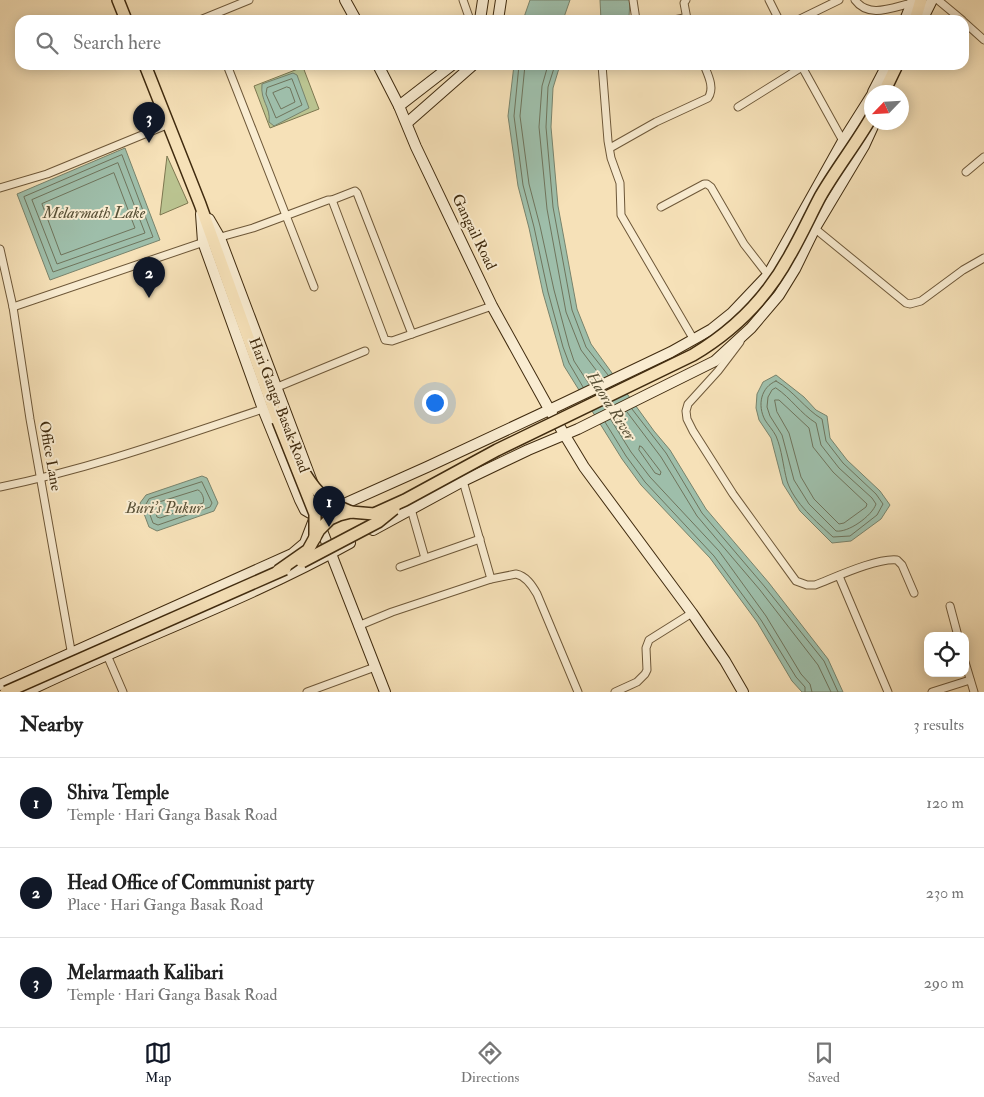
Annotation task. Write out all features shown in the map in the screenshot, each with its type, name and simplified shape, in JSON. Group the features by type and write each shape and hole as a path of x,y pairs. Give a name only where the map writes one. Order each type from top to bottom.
{"main road":[{"path":"118,0 124,15"},
{"path":"915,15 916,1"},
{"path":"147,70 200,204 278,421 314,514 315,538"},
{"path":"887,85 895,70"},
{"path":"6,692 292,566 378,522 497,450 693,355 735,326 759,302 777,278 821,196 864,129"},
{"path":"278,421 307,476 320,495 335,506 351,512 374,514 408,504"},
{"path":"278,571 308,550 319,530 330,519 351,512"}],"street":[{"path":"216,15 248,0"},
{"path":"346,0 354,15"},
{"path":"463,0 468,15"},
{"path":"481,15 483,0"},
{"path":"499,15 501,0"},
{"path":"633,0 635,15"},
{"path":"686,0 684,3 687,15"},
{"path":"768,0 776,15"},
{"path":"808,15 840,0"},
{"path":"855,0 862,7 873,11 916,1"},
{"path":"924,15 932,0"},
{"path":"938,0 956,15"},
{"path":"908,15 916,1"},
{"path":"969,26 984,40"},
{"path":"229,70 314,287"},
{"name":"Gangail Road","path":"381,70 492,306 549,409 584,467 692,613 725,661 743,692"},
{"path":"399,106 446,70"},
{"path":"407,123 467,70"},
{"path":"602,70 610,148 620,183 621,215 694,340"},
{"path":"610,148 656,122 708,98 712,92 706,70"},
{"path":"738,107 795,70"},
{"path":"803,70 843,142"},
{"path":"877,85 884,70"},
{"path":"892,85 899,70"},
{"path":"0,685 292,554 305,543 315,517 428,467 694,340 732,313 768,275 799,217 864,107"},
{"path":"0,188 47,174 169,124"},
{"path":"871,130 864,146 814,228 795,269 779,294 722,366 688,404 686,411 687,418 698,439 732,494 796,581 807,585 815,585 881,562 897,560 902,565 914,593"},
{"path":"966,172 984,157"},
{"path":"660,206 707,184 744,244 768,275"},
{"path":"13,307 286,216 355,191 412,334"},
{"path":"332,200 382,337 385,340 392,341 492,306"},
{"path":"799,217 910,304 920,300 984,258"},
{"name":"Hari Ganga Basak Road","path":"212,240 275,388 320,503 317,517 305,510 263,410 212,240"},
{"name":"Office Lane","path":"0,249 13,307 30,419 74,668"},
{"path":"26,692 74,668 108,655 305,567 332,553 408,504 578,429 702,368 715,360 751,328"},
{"path":"275,388 365,351"},
{"path":"0,487 114,458 263,410"},
{"path":"463,481 491,579"},
{"path":"408,504 425,558"},
{"path":"317,517 385,692"},
{"path":"400,567 480,539"},
{"path":"358,626 392,612 491,579 516,574 532,585 547,616 578,692"},
{"path":"839,576 888,692"},
{"path":"950,606 957,632"},
{"path":"615,692 637,682 645,674 647,670 646,648 649,640 692,613"},
{"path":"108,655 123,692"},
{"path":"307,692 375,667"},
{"path":"969,676 974,692"},
{"path":"932,692 970,680"}],"green space":[{"path":"295,70 304,70 319,109 270,128 254,86"},
{"path":"167,156 188,203 160,215"}],"water":[{"path":"530,0 570,0 565,15 525,15"},
{"path":"600,0 630,0 629,15 601,15"},
{"name":"Haora River","path":"513,70 558,70 553,88 551,127 558,206 577,309 591,344 670,450 706,509 769,583 828,659 843,692 802,692 792,681 757,622 710,558 641,485 622,459 564,366 543,293 518,186 508,116"},
{"path":"293,73 297,75 309,108 274,126 269,122 262,84"},
{"name":"Melarmath Lake","path":"125,148 160,240 50,280 17,194"},
{"path":"776,375 804,397 816,410 827,416 830,438 847,460 880,491 890,505 881,519 851,541 832,543 800,511 783,484 771,438 759,420 756,408 757,394 763,382"},
{"name":"Buri's Pukur","path":"202,476 207,478 218,503 214,511 157,531 149,527 140,503 146,495"}],"place":[{"name":"Melarmaath Kalibari","path":"149,143"},
{"name":"Head Office of Communist party","path":"149,298"},
{"name":"Shiva Temple","path":"329,527"}]}
